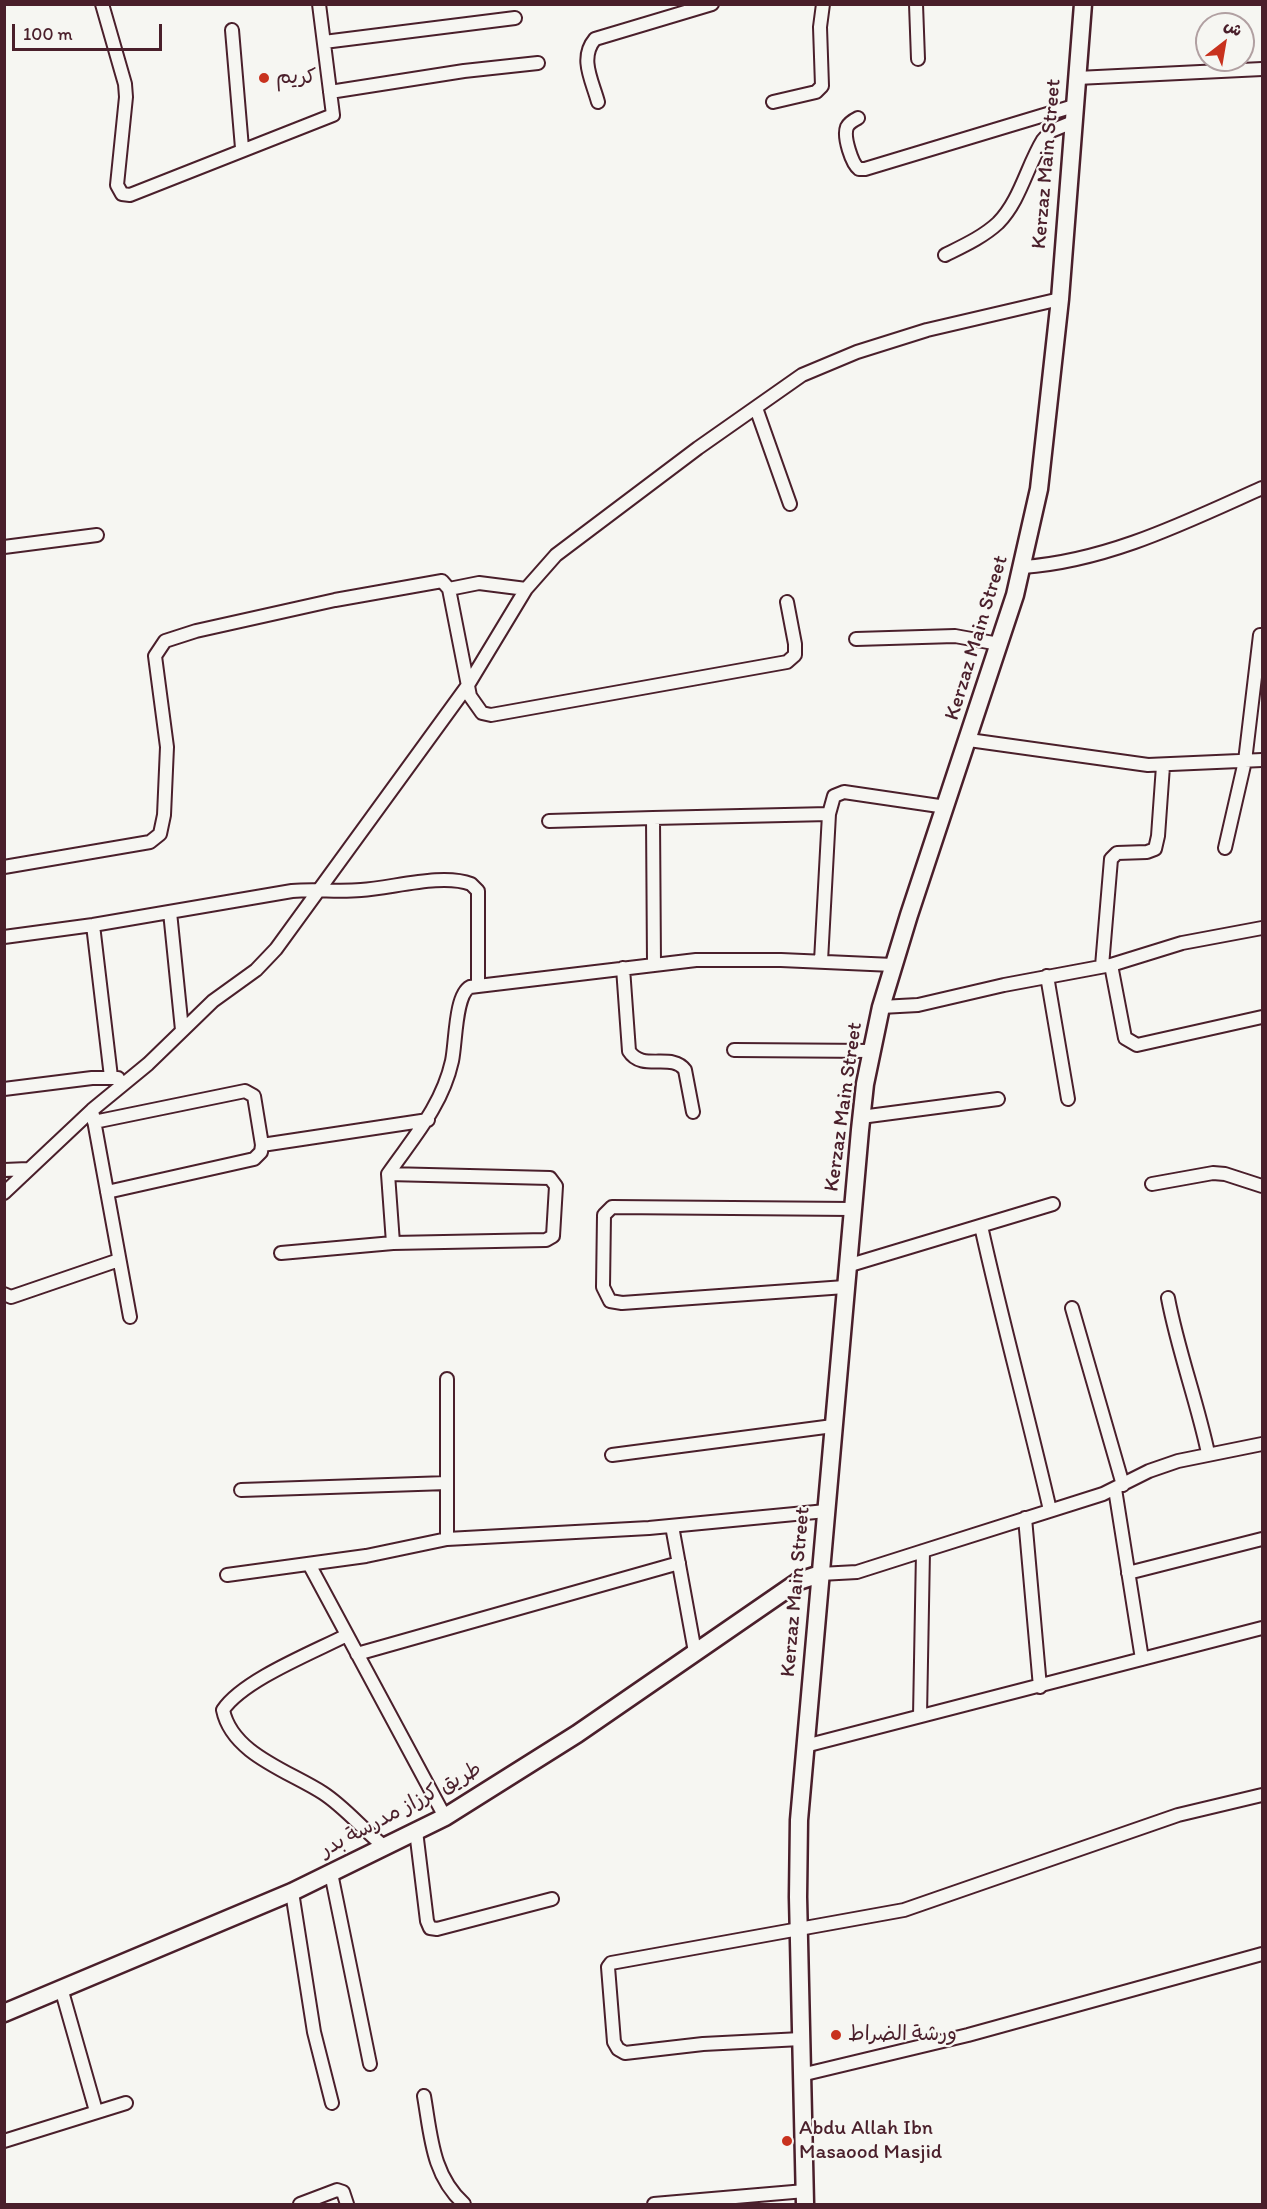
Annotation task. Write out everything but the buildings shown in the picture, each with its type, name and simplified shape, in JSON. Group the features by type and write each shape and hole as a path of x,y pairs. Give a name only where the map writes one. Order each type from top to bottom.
{"street":[{"path":"102,4 125,84 126,97 117,185 122,194 142,191 242,148 333,115 319,4"},
{"path":"598,102 586,62 587,52 595,39 712,4"},
{"path":"773,102 816,92 822,86 820,27 823,4"},
{"path":"916,4 918,59"},
{"name":"Kerzaz Main Street","path":"805,2198 801,2075 799,1820 861,1117 881,1007 893,965 969,740 1023,567 1046,446 1083,4"},
{"path":"324,42 515,18"},
{"path":"232,30 242,148"},
{"path":"330,92 464,71 538,63"},
{"path":"1077,78 1263,69"},
{"path":"858,118 849,124 846,131 854,164 860,169 865,169 1074,114"},
{"path":"945,255 982,236 998,222 1009,209 1042,140 1074,114"},
{"path":"4,1193 93,1116 213,1001 266,961 321,889 468,685 526,589 556,555 698,448 802,375 857,352 961,321 1060,299"},
{"path":"756,408 790,504"},
{"path":"1023,567 1049,565 1107,552 1263,488"},
{"path":"4,547 97,535"},
{"path":"4,867 150,842 160,834 164,815 167,747 155,656 165,641 208,628 438,581 446,583 449,589 474,705 483,713 491,715 780,664 795,655 787,602"},
{"path":"449,589 479,583 526,589"},
{"path":"1225,848 1245,761 1260,635"},
{"path":"856,639 955,636 999,644"},
{"path":"969,740 1163,766 1263,760"},
{"path":"1163,766 1155,849 1147,852 1117,853 1111,859 1107,965 1125,1038 1137,1045 1263,1017"},
{"path":"820,961 831,800 838,793 844,792 946,807"},
{"path":"549,821 829,814"},
{"path":"653,818 654,964"},
{"path":"4,937 321,889 363,890 457,880 471,884 478,891 478,986"},
{"path":"170,912 182,1030"},
{"path":"93,925 111,1077"},
{"path":"881,1007 918,1005 1107,965 1182,943 1263,928"},
{"path":"393,1243 388,1174 428,1120 440,1098 451,1064 461,996 470,987 696,960 820,961 893,965"},
{"path":"622,968 629,1051 642,1061 674,1062 682,1065 693,1112"},
{"path":"1047,976 1068,1100"},
{"path":"734,1050 873,1051"},
{"path":"4,1089 111,1077 131,1078"},
{"path":"93,1116 248,1092 254,1096 262,1145 261,1152 254,1159 107,1192"},
{"path":"861,1117 998,1099"},
{"path":"93,1116 130,1317"},
{"path":"262,1145 428,1120"},
{"path":"4,1170 28,1170"},
{"path":"1152,1184 1213,1173 1263,1186"},
{"path":"281,1253 393,1243 550,1239 553,1236 556,1186 550,1178 388,1174"},
{"path":"847,1266 1053,1204"},
{"path":"845,1287 622,1303 610,1301 603,1287 604,1215 612,1207 852,1209"},
{"path":"981,1226 1003,1326 1015,1362 1050,1510"},
{"path":"4,1294 11,1297 119,1260"},
{"path":"1168,1298 1176,1341 1199,1410 1208,1453"},
{"path":"1072,1308 1119,1487 1128,1574 1142,1659"},
{"path":"447,1379 447,1539"},
{"path":"612,1455 833,1426"},
{"path":"820,1574 857,1572 1119,1487 1149,1471 1208,1453 1263,1444"},
{"path":"241,1490 447,1483"},
{"path":"227,1575 309,1564 447,1539 672,1526 826,1511"},
{"path":"1025,1518 1040,1687"},
{"path":"672,1526 695,1652"},
{"path":"1128,1574 1263,1539"},
{"path":"920,1716 923,1551"},
{"path":"357,1654 679,1563"},
{"path":"309,1564 445,1817"},
{"name":"طريق كرزاز مدرسة بدر","path":"4,2013 292,1892 445,1817 577,1734 799,1581 810,1575 820,1574"},
{"path":"805,1746 1263,1628"},
{"path":"347,1635 249,1686 231,1698 223,1710 225,1721 245,1744 294,1778 322,1792 386,1847"},
{"path":"801,2039 703,2044 625,2053 618,2049 614,2042 608,1967 611,1963 799,1931 904,1910 1178,1815 1263,1795"},
{"path":"416,1831 427,1921 430,1928 436,1929 552,1899"},
{"path":"331,1873 370,2064"},
{"path":"292,1892 314,2032 332,2103"},
{"path":"801,2075 980,2032 1263,1954"},
{"path":"61,1988 96,2111"},
{"path":"424,2096 435,2161 459,2203"},
{"path":"4,2140 126,2103"},
{"path":"300,2205 337,2190 343,2192 348,2205"},
{"path":"654,2205 805,2198"}],"place":[{"name":"كريم","path":"264,78"},
{"name":"ورشة الضراط","path":"836,2035"},
{"name":"Abdu Allah Ibn Masaood Masjid","path":"787,2141"}]}
